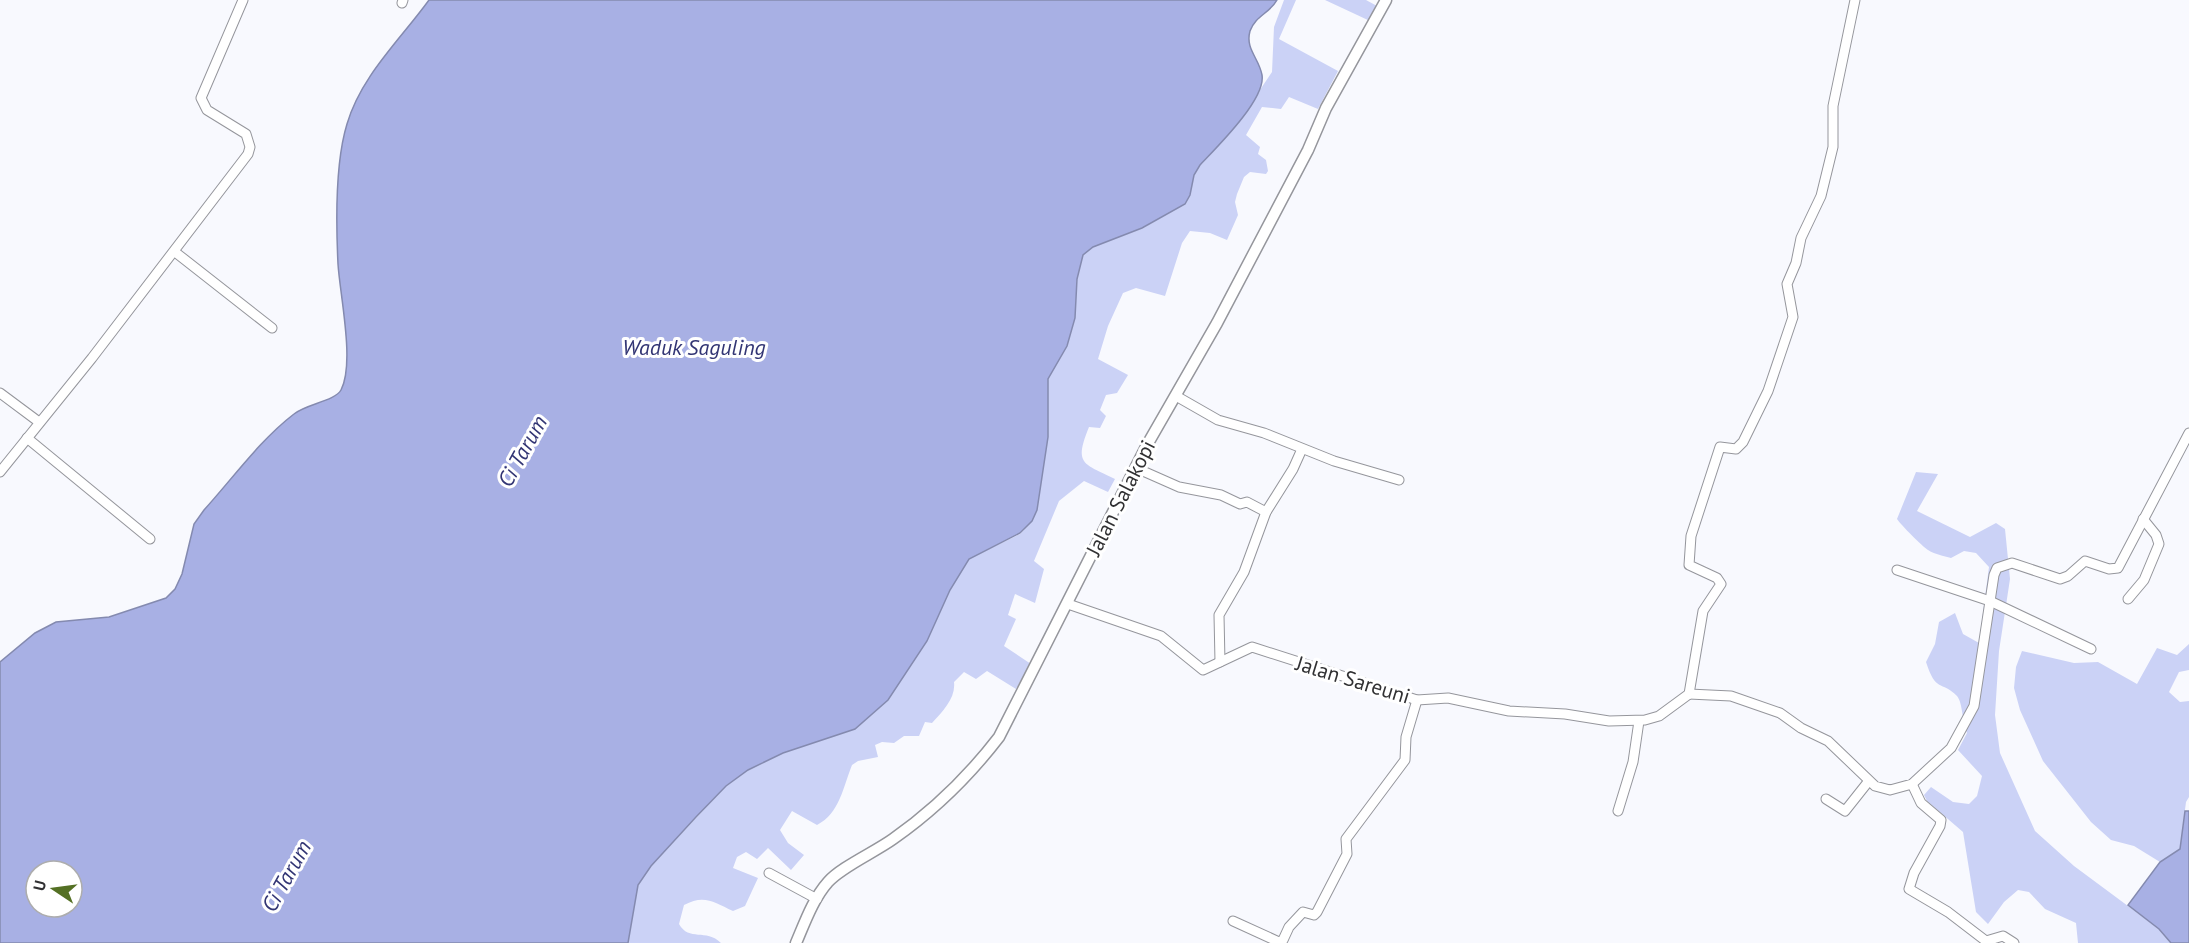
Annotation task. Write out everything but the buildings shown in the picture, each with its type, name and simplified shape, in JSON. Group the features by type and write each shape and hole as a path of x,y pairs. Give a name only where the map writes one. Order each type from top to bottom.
{"street":[{"path":"0,472 174,252 248,154 250,147 246,134 207,110 201,98 243,0"},
{"name":"Jalan Salakopi","path":"796,943 817,899 836,874 894,839 936,805 977,766 999,737 1136,468 1217,323 1308,150 1326,108 1386,0"},
{"path":"1855,0 1833,106 1833,147 1821,196 1801,238 1796,263 1787,284 1793,317 1768,391 1743,442 1736,449 1720,447 1691,536 1689,565 1717,578 1721,584 1702,611 1689,694 1731,696 1780,713 1801,728 1828,741 1868,782 1875,786 1890,790 1912,784 1951,748 1967,722 1978,688 1990,600 1997,568 2007,563 2060,579 2068,576 2085,561 2116,568 2189,433"},
{"path":"174,252 272,328"},
{"path":"0,393 39,422"},
{"path":"1176,396 1218,420 1264,433 1399,480"},
{"path":"27,438 150,540"},
{"path":"1220,662 1219,615 1244,572 1266,512 1293,469 1302,448"},
{"path":"1136,468 1179,487 1221,495 1240,504 1246,502 1266,512"},
{"path":"2128,599 2144,580 2159,544 2156,535 2143,519"},
{"path":"1897,570 1990,600 2091,649"},
{"name":"Jalan Sareuni","path":"1068,604 1161,636 1203,670 1252,648 1417,700 1448,698 1509,711 1565,714 1609,721 1639,721 1659,716 1689,694"},
{"path":"1233,921 1280,943 1289,927 1303,912 1314,915 1317,912 1347,854 1346,839 1405,760 1408,744 1406,737 1417,700"},
{"path":"1618,811 1633,762 1639,721"},
{"path":"1826,799 1845,811 1868,782"},
{"path":"1912,784 1921,803 1941,820 1940,826 1914,873 1909,890 1948,912 1986,941 2003,936 2014,943"},
{"path":"769,873 817,899"}],"shaded area":[{"path":"1284,0 1296,0 1279,39 1338,71 1318,109 1289,97 1281,109 1262,107 1246,135 1260,147 1258,154 1266,160 1268,171 1266,174 1250,172 1244,177 1235,202 1238,215 1227,240 1210,233 1190,231 1182,243 1165,296 1136,288 1123,293 1108,326 1098,359 1128,375 1117,393 1106,395 1100,410 1106,416 1100,428 1089,427 1082,448 1084,461 1088,465 1115,479 1108,492 1084,481 1059,501 1034,561 1044,569 1035,603 1015,594 1008,615 1016,619 1004,646 1031,664 1016,689 987,671 976,679 964,672 954,682 953,693 948,704 932,723 925,722 919,736 904,736 894,743 882,742 875,745 878,757 858,761 852,765 840,799 825,820 817,825 792,811 780,830 788,843 804,855 791,870 768,848 757,859 746,852 737,857 733,868 758,878 745,906 733,911 709,900 697,900 684,905 679,924 688,932 710,936 721,943 628,943 638,885 651,866 726,786 748,770 783,753 855,729 876,711 888,700 927,641 950,590 969,559 1020,534 1032,521 1048,379 1067,345 1075,318 1077,279 1083,255 1093,247 1143,228 1185,204 1190,195 1194,175 1200,165 1239,121 1272,72 1274,27"},
{"path":"1325,0 1366,0 1377,6 1370,21"},
{"path":"1916,472 1938,474 1917,511 1970,537 1996,523 2005,529 2010,579 1999,651 1995,715 2000,753 2035,831 2074,866 2159,929 2171,943 2078,943 2076,923 2045,909 2029,892 2018,890 2004,902 1988,924 1976,912 1963,832 1927,801 1924,795 1931,787 1953,802 1969,804 1977,796 1982,776 1958,750 1967,733 1959,699 1936,682 1926,662 1935,644 1939,622 1955,613 1963,634 1979,643 1989,567 1976,553 1964,551 1951,558 1930,551 1897,519"},
{"path":"2189,644 2189,670 2179,672 2169,692 2180,702 2189,701 2189,797 2186,802 2180,849 2160,862 2134,846 2111,840 2091,822 2043,761 2020,710 2014,688 2016,667 2022,651 2074,663 2098,662 2137,684 2157,648 2177,655"}],"water":[{"name":"Waduk Saguling","path":"429,0 1277,0 1255,22 1250,31 1249,43 1262,75 1256,97 1239,122 1200,165 1194,175 1190,195 1185,204 1142,228 1093,247 1083,255 1077,279 1075,318 1067,346 1048,379 1048,437 1037,510 1032,521 1020,533 969,559 950,590 927,641 888,700 855,729 783,753 748,770 726,786 696,817 651,866 638,885 628,943 0,943 0,662 35,633 56,622 109,617 166,598 175,589 182,574 194,524 204,510 258,447 282,424 299,411 333,397 341,390 345,378 347,347 338,264 337,212 340,157 353,107 382,59"},
{"path":"2185,811 2189,811 2189,943 2171,943 2159,929 2128,905 2160,862 2180,849"}],"water label":[{"name":"Ci Tarum","path":"522,451"},
{"name":"Ci Tarum","path":"286,876"}]}
